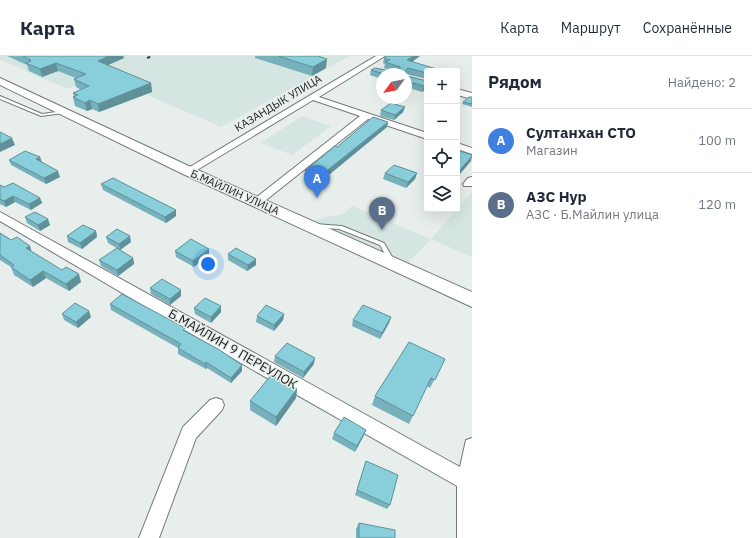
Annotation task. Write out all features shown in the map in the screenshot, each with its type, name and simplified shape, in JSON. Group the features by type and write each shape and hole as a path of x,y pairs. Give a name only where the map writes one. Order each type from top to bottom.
{"street":[{"name":"КАЗАНДЫК УЛИЦА","path":"188,171 381,56"},
{"path":"365,66 376,69"},
{"name":"Б.МАЙЛИН УЛИЦА","path":"0,81 188,171 472,300"},
{"path":"460,93 472,96"},
{"path":"311,97 424,135"},
{"path":"257,202 366,116"},
{"path":"460,147 472,151"},
{"name":"Б.МАЙЛИН 9 ПЕРЕУЛОК","path":"0,216 259,365 467,481"},
{"path":"149,538 189,433 216,405"},
{"path":"467,538 467,481 472,446"}],"lane":[{"path":"0,97 42,115 63,112"}],"shaded area":[{"path":"0,56 350,56 221,127 147,95 154,91 110,71 68,89 0,60"},
{"path":"302,116 331,126 292,155 261,143"},
{"path":"472,192 472,257 431,239 455,212 460,212 460,206"},
{"path":"352,206 431,239 406,265 309,221 343,214"}],"building":[{"path":"23,56 109,56 98,61 151,83 98,104 90,100 85,103 73,97 78,95 73,93 89,86 74,79 86,74 56,63 40,69 26,63 31,60"},
{"path":"278,56 318,56 327,59 313,67"},
{"path":"387,56 414,56 407,60 433,68 424,68 424,72 412,68 400,68 385,62 390,60 384,58"},
{"path":"412,77 424,80 424,86 412,83"},
{"path":"469,97 472,97 472,104 463,102"},
{"path":"390,104 405,107 395,115 381,110"},
{"path":"373,117 388,122 319,177 305,171 335,146 337,147"},
{"path":"0,132 12,138 0,144"},
{"path":"25,151 40,157 36,159 58,171 44,178 9,160"},
{"path":"460,151 472,156 460,170"},
{"path":"394,165 417,173 408,182 385,173"},
{"path":"113,178 176,210 165,217 101,184"},
{"path":"13,183 40,198 29,204 13,196 4,201 0,199 0,185 4,187"},
{"path":"35,212 48,219 38,225 25,217"},
{"path":"83,225 96,231 80,243 67,236"},
{"path":"117,229 130,236 119,244 106,237"},
{"path":"0,233 11,240 17,237 30,246 26,248 62,270 66,267 79,274 66,284 43,271 30,280 11,267 14,265 0,255"},
{"path":"191,239 209,249 193,261 175,251"},
{"path":"117,248 133,258 117,270 99,260"},
{"path":"236,248 256,259 248,265 228,254"},
{"path":"162,279 181,290 170,299 150,288"},
{"path":"122,294 185,328 183,330 218,349 242,365 231,378 206,362 205,364 178,348 181,344 110,304"},
{"path":"205,298 221,306 211,317 194,308"},
{"path":"75,303 89,311 76,322 62,314"},
{"path":"266,305 284,314 274,325 257,316"},
{"path":"363,305 391,317 382,333 353,320"},
{"path":"409,342 445,359 435,380 431,378 413,416 375,396"},
{"path":"287,343 315,358 304,372 275,356"},
{"path":"271,375 297,389 276,417 250,401"},
{"path":"344,417 366,430 357,446 334,433"},
{"path":"366,461 398,475 390,505 357,490"},
{"path":"359,523 395,530 395,538 359,538"}],"railway":[{"path":"147,58 152,56"}],"place":[{"name":"Султанхан СТО","path":"317,198"},
{"name":"АЗС Нур","path":"382,230"}]}
